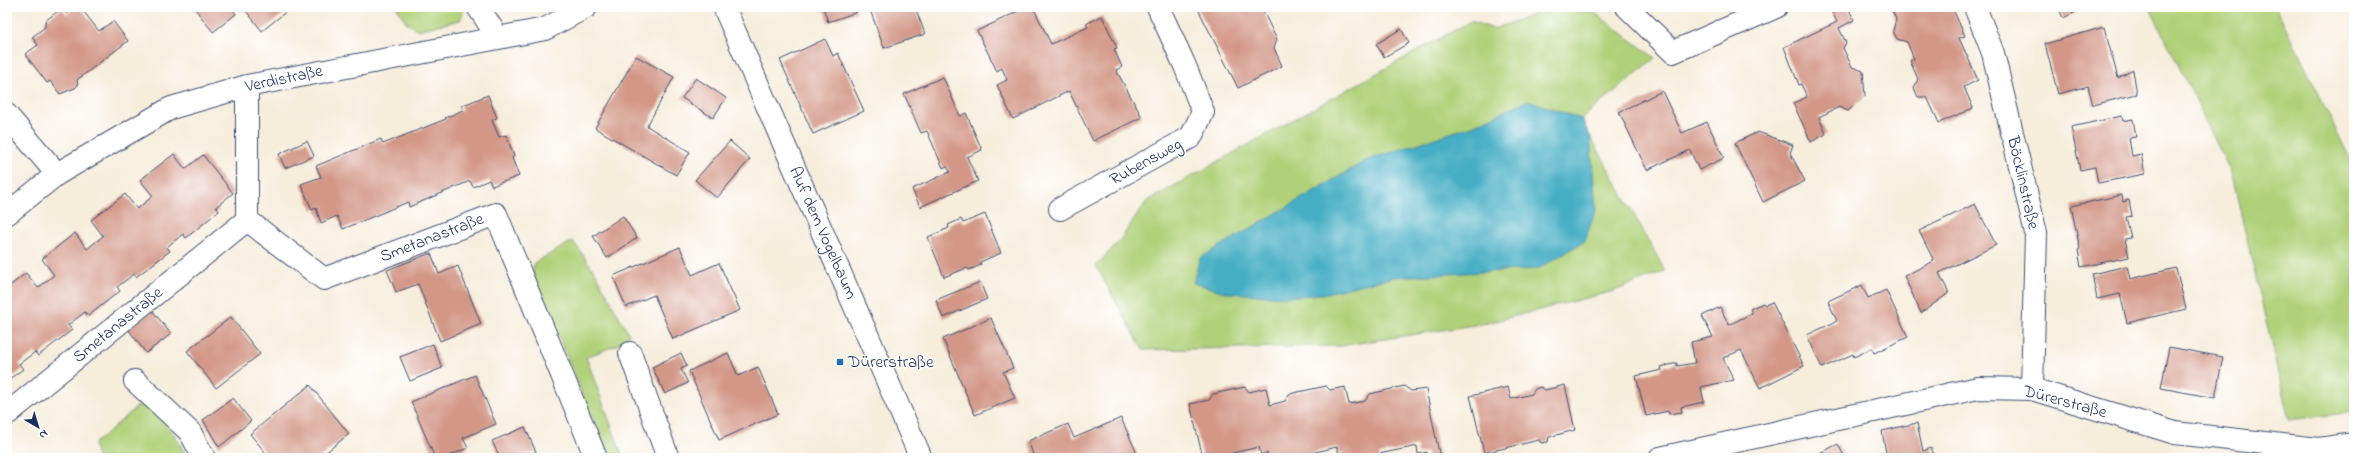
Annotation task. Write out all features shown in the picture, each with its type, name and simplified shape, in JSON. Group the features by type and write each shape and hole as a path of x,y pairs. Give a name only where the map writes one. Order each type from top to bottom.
{"street":[{"path":"478,7 497,36"},
{"name":"Verdistraße","path":"7,214 57,174 171,108 247,86 497,36 545,29 586,7"},
{"name":"Auf dem Vogelbaum","path":"724,7 921,458"},
{"name":"Rubensweg","path":"1060,209 1191,137 1203,112 1185,66 1158,7"},
{"path":"1627,7 1673,52 1776,7"},
{"name":"Böcklinstraße","path":"1975,7 1992,53 2036,233 2032,389"},
{"path":"247,86 247,220"},
{"path":"7,115 57,174"},
{"name":"Smetanastraße","path":"7,414 247,220 324,279 496,214 596,458"},
{"path":"630,353 668,458"},
{"path":"135,382 190,432 204,458"},
{"name":"Dürerstraße","path":"1660,458 1978,388 2032,389 2175,433 2319,449 2354,444"}],"green space":[{"path":"396,7 465,7 460,20 418,30 407,23"},
{"path":"1556,7 1587,7 1655,58 1581,119 1665,271 1614,291 1487,323 1340,346 1143,350 1096,266 1120,240 1147,201 1471,21 1493,29"},
{"path":"2150,7 2276,7 2354,167 2354,412 2289,420 2232,175"},
{"path":"573,241 595,272 629,335 617,345 586,357 623,458 608,458 533,273 534,263"},
{"path":"147,404 176,437 187,458 97,458 94,444 138,406"}],"water":[{"path":"1528,100 1581,119 1590,136 1596,208 1585,241 1537,269 1394,277 1322,294 1286,297 1229,293 1193,283 1200,258 1367,160 1472,126"}],"building":[{"path":"76,7 80,7 99,31 113,21 128,41 77,80 78,85 75,88 60,94 50,81 47,83 25,54 38,45 32,37 45,27 45,21 62,8 67,14"},
{"path":"197,7 231,7 236,14 213,32 195,9"},
{"path":"243,7 292,7 262,31"},
{"path":"823,7 855,7 857,12 828,22"},
{"path":"869,7 915,7 925,34 884,48"},
{"path":"1027,7 1033,7 1051,44 1088,27 1086,24 1102,16 1117,48 1114,49 1122,67 1116,70 1142,117 1093,141 1069,91 1013,119 997,85 1007,80 1002,68 997,71 977,31"},
{"path":"1197,7 1261,7 1277,40 1274,48 1282,66 1238,88"},
{"path":"1829,7 1848,7 1854,20 1839,28 1846,43 1843,48 1852,67 1863,71 1865,96 1848,111 1839,107 1819,117 1826,134 1811,142 1793,103 1807,97 1801,84 1799,85 1784,47 1837,22"},
{"path":"1890,7 1952,7 1965,36 1959,38 1978,80 1964,87 1973,108 1939,123 1927,97 1918,97 1914,88 1918,79 1910,61 1914,59 1907,42 1897,39 1893,31 1896,19"},
{"path":"2058,7 2087,7 2063,18"},
{"path":"2104,27 2118,78 2133,70 2137,94 2093,105 2088,86 2058,94 2045,44"},
{"path":"1401,29 1409,43 1384,57 1376,44"},
{"path":"825,39 833,56 838,53 864,111 813,134 780,60"},
{"path":"636,56 674,77 647,126 690,152 676,175 595,128"},
{"path":"943,77 960,116 966,113 982,150 967,157 978,181 920,207 912,189 950,172 947,166 943,168 927,131 921,133 904,94"},
{"path":"696,78 726,98 713,118 682,98"},
{"path":"1662,91 1682,133 1707,122 1724,158 1699,170 1690,150 1647,170 1619,112"},
{"path":"488,95 497,118 492,120 499,137 506,135 514,156 512,158 519,176 492,186 489,180 473,187 470,181 409,207 408,202 343,229 337,216 321,223 316,208 312,210 301,184 321,177 316,166 381,139 383,144 446,119 445,118 463,110 461,106"},
{"path":"2122,116 2123,121 2133,119 2136,137 2129,138 2132,156 2141,154 2145,174 2098,183 2095,167 2080,170 2071,127"},
{"path":"1758,132 1793,145 1790,153 1805,181 1763,202 1735,143"},
{"path":"307,141 314,156 285,168 279,154"},
{"path":"730,141 750,159 717,198 695,180"},
{"path":"174,154 185,169 203,155 233,193 216,207 219,211 186,238 183,234 167,247 170,251 136,277 134,274 117,287 120,291 88,316 85,312 68,325 72,330 38,356 35,352 19,364 23,369 7,381 7,288 26,273 38,288 54,275 42,259 75,233 87,249 103,236 91,220 125,194 137,209 153,196 140,180"},
{"path":"2122,195 2123,202 2129,200 2132,216 2126,217 2131,238 2125,239 2129,257 2081,267 2078,250 2080,249 2071,206"},
{"path":"1975,204 1996,245 1939,273 1949,293 1921,313 1904,276 1934,261 1919,231"},
{"path":"985,214 1001,253 980,262 981,265 969,270 967,268 944,277 928,237 949,228 948,225 961,219 963,223"},
{"path":"623,216 637,238 607,258 593,236"},
{"path":"680,247 692,275 719,263 740,310 673,339 654,295 626,307 613,276"},
{"path":"431,253 439,274 458,266 481,324 440,341 418,284 396,292 387,270"},
{"path":"2127,266 2130,279 2176,268 2186,309 2127,323 2120,294 2097,299 2092,274"},
{"path":"980,282 987,299 943,318 936,300"},
{"path":"1862,285 1868,298 1886,290 1908,337 1874,353 1872,348 1854,357 1853,354 1822,368 1807,335 1837,321 1828,301"},
{"path":"1772,302 1804,366 1760,388 1741,350 1723,358 1734,380 1701,387 1704,402 1681,407 1682,412 1669,414 1668,411 1646,416 1636,376 1662,370 1661,367 1677,363 1677,366 1695,363 1691,342 1713,337 1702,316 1720,307 1729,325 1752,313 1750,309 1763,303 1765,305"},
{"path":"152,310 171,334 146,353 128,329"},
{"path":"231,317 260,354 216,388 187,351"},
{"path":"991,318 1013,368 1003,372 1015,398 975,415 943,339"},
{"path":"433,344 442,368 410,381 400,357"},
{"path":"2169,347 2223,357 2215,398 2161,388"},
{"path":"681,353 687,366 681,369 688,383 665,394 652,367"},
{"path":"728,353 738,376 758,367 778,414 719,440 689,371"},
{"path":"475,375 496,424 463,438 468,448 444,458 435,458 411,402"},
{"path":"310,385 349,434 319,458 270,458 250,434"},
{"path":"1565,385 1575,430 1549,437 1548,442 1541,443 1539,440 1484,453 1470,396 1508,387 1511,399 1532,394 1535,389 1541,387 1545,390"},
{"path":"1326,386 1330,390 1345,387 1349,404 1365,401 1370,394 1404,386 1411,391 1426,389 1440,458 1428,458 1427,452 1418,454 1417,446 1379,454 1380,458 1347,458 1345,452 1339,454 1337,447 1302,455 1302,458 1268,458 1267,453 1261,455 1259,447 1224,455 1224,458 1203,458 1190,404 1209,400 1213,394 1245,387 1249,392 1266,388 1270,405 1285,401 1289,394"},
{"path":"233,398 251,421 219,447 203,420"},
{"path":"1121,418 1139,458 1025,458 1033,454 1028,441 1068,424 1074,438"},
{"path":"1917,423 1923,451 1931,448 1936,458 1887,458 1882,431"},
{"path":"525,427 536,452 522,458 500,458 492,441"},
{"path":"1838,444 1845,458 1810,458"}],"place":[{"name":"Dürerstraße","path":"840,362"}]}
